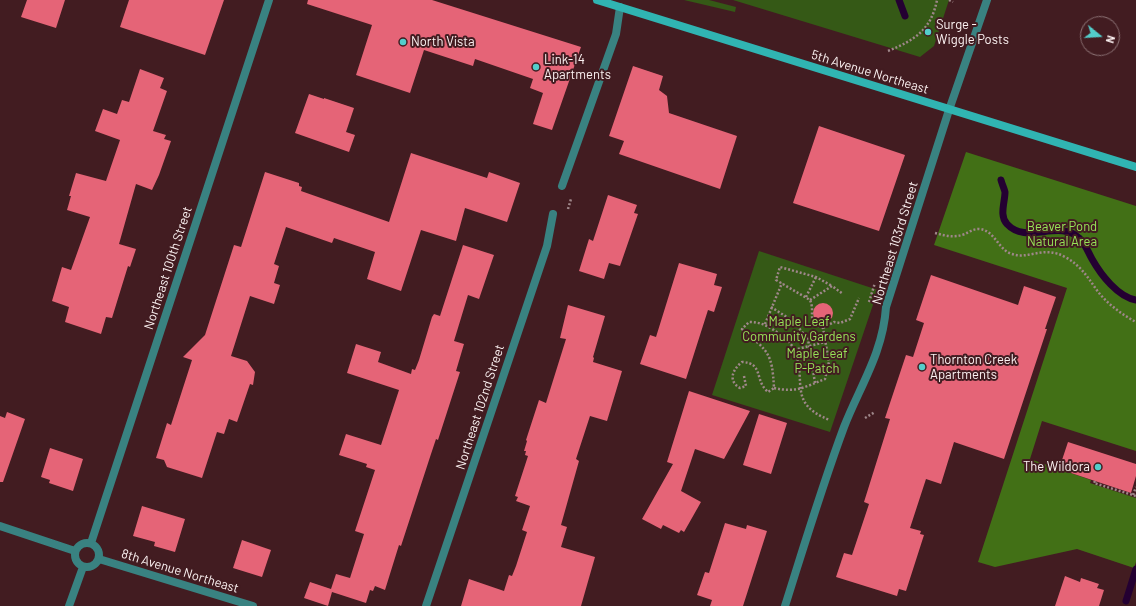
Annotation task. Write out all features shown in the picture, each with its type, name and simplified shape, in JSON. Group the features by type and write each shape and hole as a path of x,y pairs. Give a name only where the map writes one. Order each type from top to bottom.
{"main road":[{"name":"5th Avenue Northeast","path":"597,0 1136,168"}],"street":[{"name":"Northeast 100th Street","path":"91,543 269,0"},
{"name":"Northeast 103rd Street","path":"785,606 843,431 872,365 884,322 886,307 949,110 987,0"},
{"path":"562,186 614,40 620,7"},
{"name":"Northeast 102nd Street","path":"426,606 547,246 553,214"},
{"path":"0,526 75,551"},
{"path":"75,551 82,544 91,543 98,549 99,559 93,566 83,567"},
{"path":"75,551 76,560 83,567"},
{"name":"8th Avenue Northeast","path":"99,559 253,606"},
{"path":"69,606 83,567"}],"path":[{"path":"888,51 907,43 921,34 929,24 935,12 937,0"},
{"path":"949,0 953,2"},
{"path":"935,233 948,237 979,229 987,231 1002,248 1012,254 1023,255 1038,251 1050,252 1064,256 1077,264 1087,274 1097,290 1110,305 1136,322"},
{"path":"823,328 816,325 812,320 812,305 810,300 776,280 780,267 816,277 843,294"},
{"path":"806,297 816,277"},
{"path":"869,302 876,282"},
{"path":"764,324 782,283"},
{"path":"810,300 832,286"},
{"path":"830,320 834,322 842,322 850,319 854,313 859,298"},
{"path":"771,307 785,315 799,326 808,339 815,383"},
{"path":"774,388 772,366 768,353 742,329 749,322 764,324 787,340 794,350 800,389 809,408 820,416 833,421"},
{"path":"823,328 834,322"},
{"path":"744,376 746,386 740,388 734,383 732,378 734,369 742,362 750,363 757,369 768,392 774,388 788,392 825,379 829,362 823,328"},
{"path":"794,350 825,342"},
{"path":"1095,481 1094,483 1135,496 1136,487"}],"green space":[{"path":"684,0 709,0 736,7 735,12"},
{"path":"733,0 949,0 934,46 920,57"},
{"name":"Beaver Pond Natural Area","path":"966,152 1136,206 1136,451 1042,421 1030,459 1091,480 1090,483 1136,498 1136,562 1134,568 1077,549 995,567 978,562 1067,288 934,245"},
{"name":"Maple Leaf Community Gardens","path":"759,251 878,290 830,432 712,395"}],"building":[{"path":"27,0 65,0 56,28 21,17"},
{"path":"129,0 224,0 205,55 120,27"},
{"path":"308,0 432,0 581,47 552,130 533,124 543,93 530,88 533,79 475,59 473,66 424,50 410,93 356,75 372,25 307,4"},
{"path":"633,66 663,76 659,90 667,96 669,113 737,136 720,189 619,154 624,141 609,136"},
{"path":"140,69 164,78 160,88 167,91 153,131 166,135 164,139 171,141 152,190 136,184 119,244 136,249 130,267 128,266 112,318 106,317 101,334 65,322 69,307 52,301 62,267 71,270 90,217 67,210 71,196 69,196 76,173 106,181 120,140 95,131 103,109 117,114 122,100 129,102"},
{"path":"309,94 354,108 346,132 355,135 349,152 295,133"},
{"path":"819,126 905,155 879,231 793,203"},
{"path":"411,153 487,178 489,172 520,183 507,222 465,208 456,241 421,230 401,291 367,279 375,252 334,238 332,243 286,227 274,264 279,266 274,283 280,285 274,304 250,296 231,356 247,361 255,372 253,385 250,384 237,422 229,419 224,434 217,432 202,478 167,467 164,460 156,458 167,423 171,425 192,360 183,357 205,335 234,245 241,247 265,172 299,183 299,186 302,187 301,191 389,222"},
{"path":"608,195 637,205 634,213 638,214 620,266 609,263 604,279 579,271 589,239 593,241"},
{"path":"463,245 494,255 479,299 468,295 454,341 464,344 456,371 460,372 438,440 436,439 401,546 399,545 385,590 375,586 373,591 370,590 366,603 332,592 328,606 304,598 310,582 331,589 336,574 350,578 364,534 355,531 375,470 366,467 367,464 339,455 346,434 381,445 399,390 347,373 356,344 381,352 378,362 411,374 412,369 415,370 419,360 432,317 434,314 440,316"},
{"path":"679,263 717,274 714,285 722,287 714,312 708,310 686,379 640,364 650,335 656,337"},
{"path":"931,275 1018,305 1024,286 1056,297 1045,329 1047,329 1004,459 954,442 941,484 926,479 910,528 921,531 920,534 924,535 906,591 899,589 897,596 836,577 844,553 852,555 869,504 864,502 890,419 885,418 906,355 913,357 924,323 916,320"},
{"path":"823,303 830,306 833,313 830,320 823,323 816,320 813,313 816,306"},
{"path":"568,305 605,316 593,357 593,362 622,371 607,421 590,416 576,459 579,461 561,525 567,527 561,547 595,557 581,606 461,606 469,579 504,591 509,575 512,576 516,566 527,532 522,530 530,506 516,501 518,497 515,496 528,456 525,455 526,451 524,451 526,440 539,400 546,403 566,339 560,338"},
{"path":"689,391 750,411 724,459 695,449 681,491 701,502 684,532 681,530 679,533 663,525 661,529 642,519 673,464 667,462"},
{"path":"7,412 25,419 3,482 0,482 0,416 5,418"},
{"path":"759,414 787,423 771,474 743,465"},
{"name":"The Wildora","path":"1068,442 1136,464 1136,476 1131,493 1059,469"},
{"path":"50,448 83,459 73,491 49,483 50,480 41,477"},
{"path":"142,506 185,519 175,552 154,546 155,542 133,536"},
{"path":"725,523 746,529 747,525 767,531 743,606 710,606 712,600 697,595 705,572 709,573"},
{"path":"242,540 271,550 262,577 233,568"},
{"path":"1065,576 1080,582 1081,578 1099,584 1097,588 1104,590 1099,606 1055,606"}],"waterway":[{"path":"899,0 905,16"},
{"path":"1001,180 1005,192 1003,217 1007,224 1015,230 1023,232 1033,233 1062,231 1071,233 1083,242 1105,278 1123,295 1136,300"},
{"path":"1126,601 1136,569"}],"place":[{"name":"Surge - Wiggle Posts","path":"928,32"},
{"name":"North Vista","path":"403,42"},
{"name":"Link-14 Apartments","path":"536,67"},
{"name":"Thornton Creek Apartments","path":"922,367"},
{"name":"The Wildora","path":"1098,467"}],"park label":[{"name":"Maple Leaf P-Patch","path":"817,362"}]}
